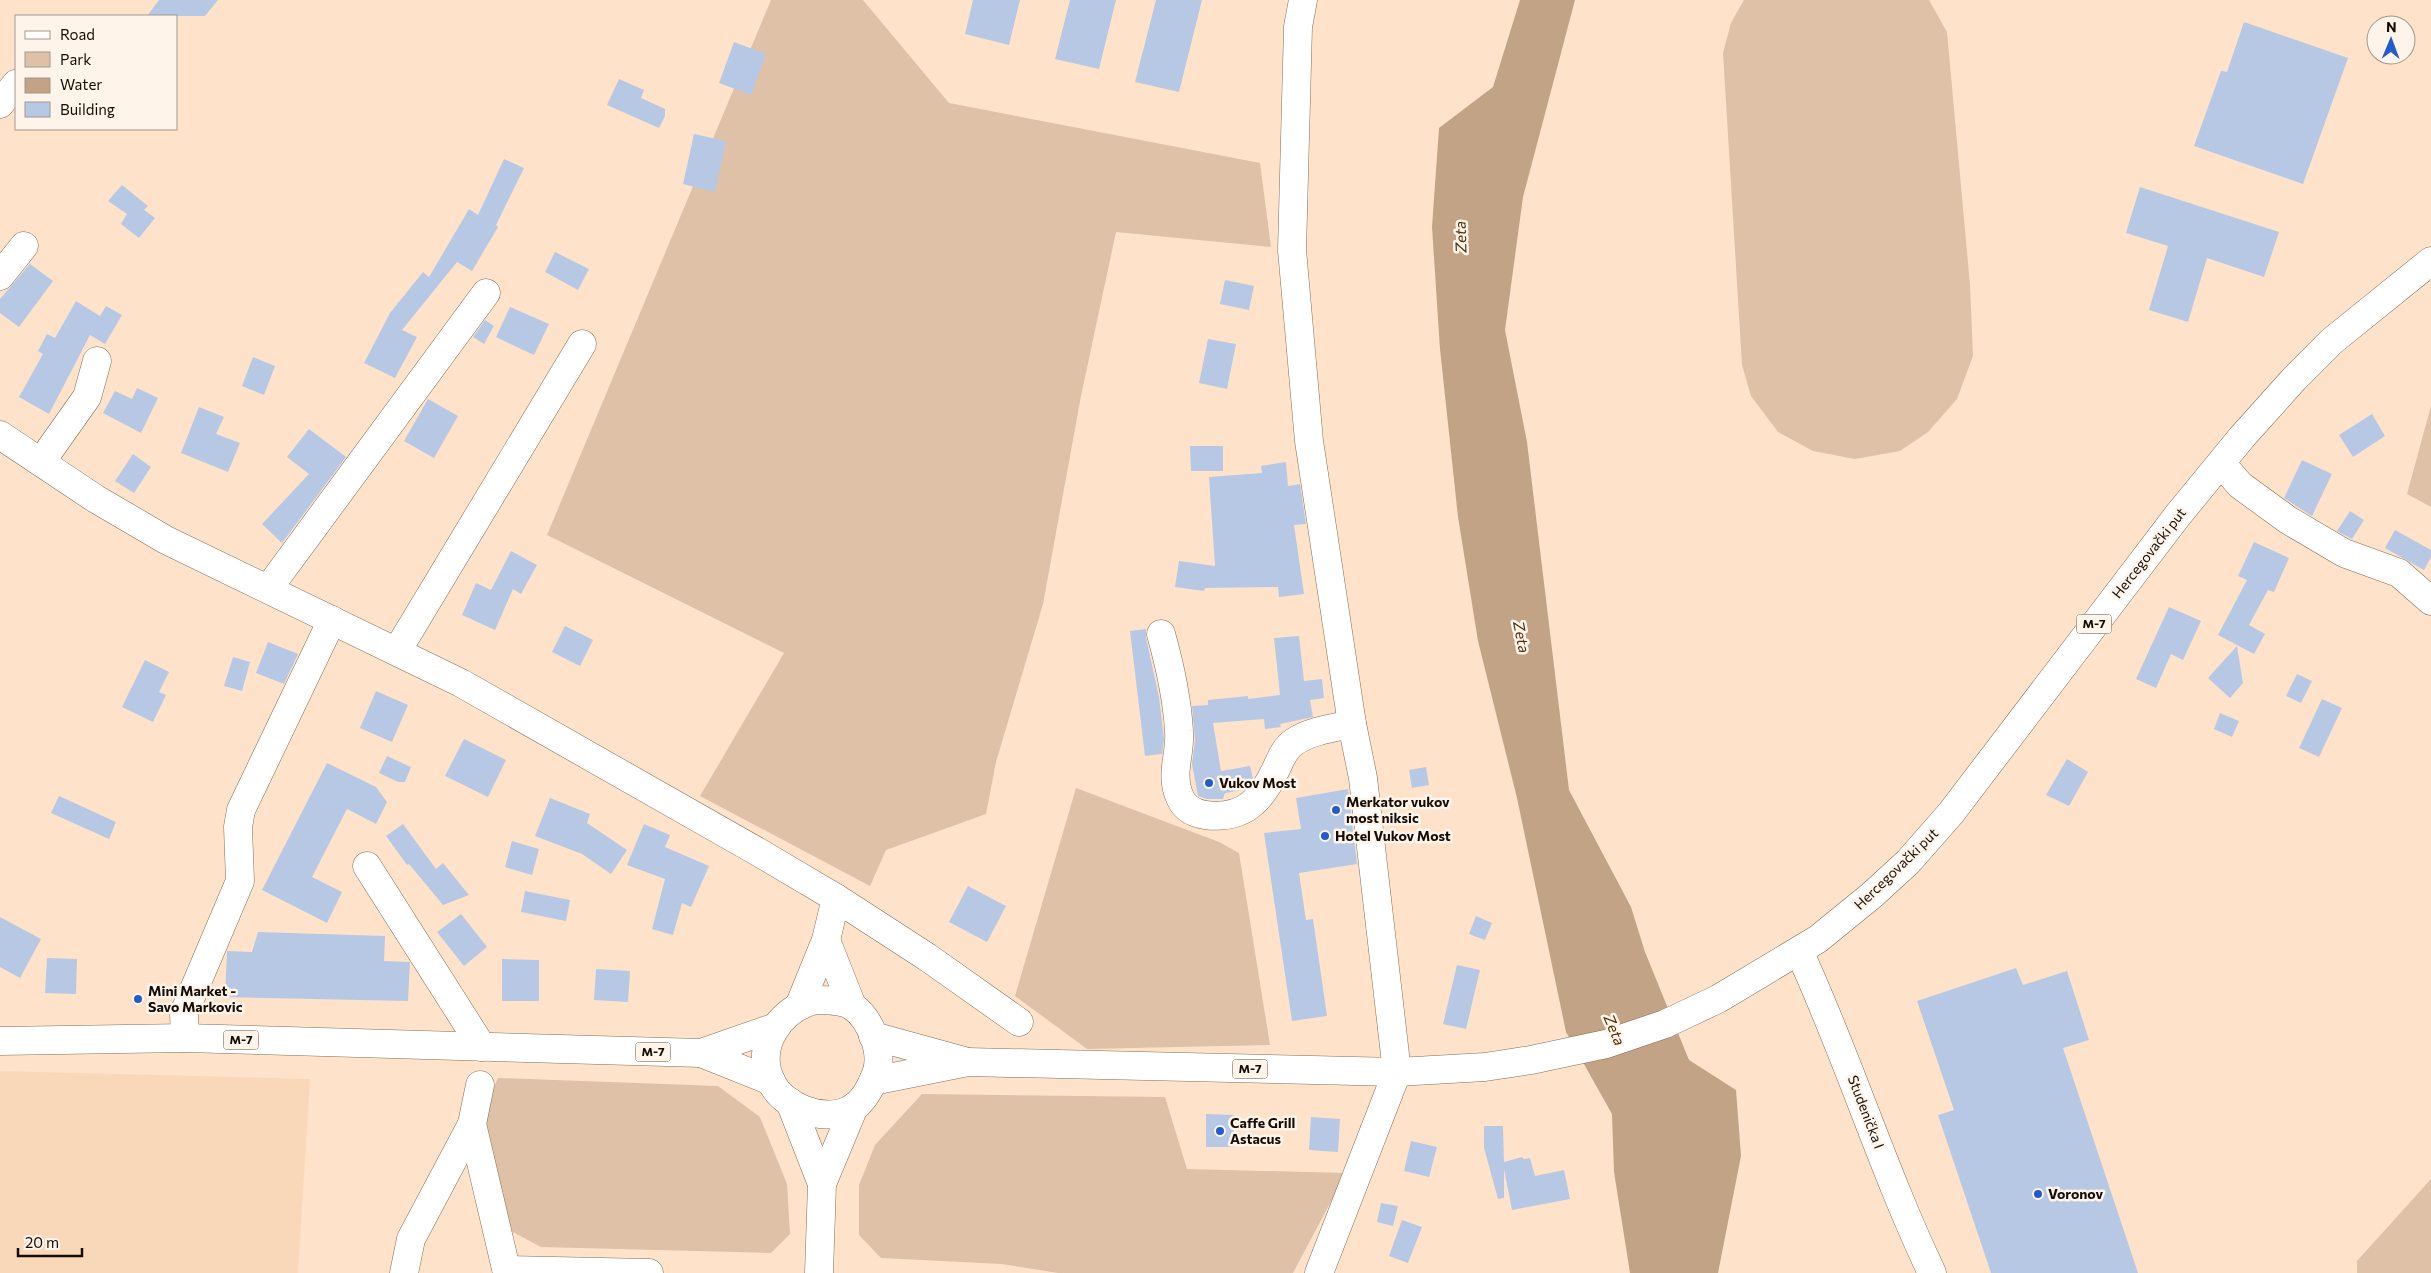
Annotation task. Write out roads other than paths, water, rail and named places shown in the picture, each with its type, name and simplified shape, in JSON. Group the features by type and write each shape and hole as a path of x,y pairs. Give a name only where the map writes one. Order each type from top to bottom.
{"street":[{"path":"1303,0 1298,28 1292,250 1309,441 1352,724 1363,778 1397,1072 1319,1273"},
{"path":"0,104 15,85"},
{"path":"0,276 24,246"},
{"name":"Hercegovački put","path":"1397,1072 1485,1067 1531,1060 1606,1044 1646,1031 1702,1007 1752,980 1799,951 1834,926 1872,896 1936,831 2178,514 2294,379 2327,346 2431,260"},
{"path":"268,589 486,293"},
{"path":"397,651 582,344"},
{"path":"41,462 87,396 97,360"},
{"path":"0,435 96,500 150,531 211,563 397,651 489,699 836,898 927,957 1019,1022"},
{"path":"2220,463 2240,485 2288,520 2344,553 2399,573 2431,601"},
{"path":"184,1038 184,1013 240,881 238,827 241,810 332,620"},
{"path":"1161,634 1173,679 1180,734 1174,770 1179,796 1186,807 1198,814 1219,817 1241,812 1253,804 1268,788 1284,752 1293,742 1325,730 1352,724"},
{"path":"367,866 482,1047"},
{"path":"800,1004 826,940 836,898"},
{"path":"819,1273 822,1184 854,1107 874,1081 878,1070 879,1055 874,1036 867,1022 852,1006 826,940"},
{"name":"Studenička I","path":"1799,951 1827,1012 1915,1236 1932,1273"},
{"path":"800,1004 815,1000 842,1002 852,1006"},
{"name":"M-7","path":"701,1053 773,1028 800,1004"},
{"path":"771,1081 766,1064 767,1046 773,1028"},
{"name":"M-7","path":"874,1036 968,1062"},
{"name":"M-7","path":"0,1041 184,1038 701,1053 771,1081 779,1093 790,1102 810,1112 829,1115 847,1111 854,1107"},
{"name":"M-7","path":"874,1081 968,1062 1397,1072"},
{"path":"404,1273 411,1239 472,1124 480,1085"},
{"path":"790,1102 822,1184"},
{"path":"472,1124 507,1272 649,1273"}],"water":[{"name":"Zeta","path":"1520,0 1575,0 1523,197 1505,330 1527,442 1569,790 1631,907 1645,952 1689,1060 1736,1090 1741,1156 1718,1273 1630,1273 1614,1172 1612,1114 1566,1032 1517,798 1478,641 1458,517 1440,349 1432,227 1439,128 1493,87"}],"place":[{"name":"Vukov Most","path":"1209,783"},
{"name":"Merkator vukov most niksic","path":"1336,810"},
{"name":"Hotel Vukov Most","path":"1325,836"},
{"name":"Mini Market - Savo Markovic","path":"138,999"},
{"name":"Caffe Grill Astacus","path":"1220,1131"},
{"name":"Voronov","path":"2038,1194"}]}
